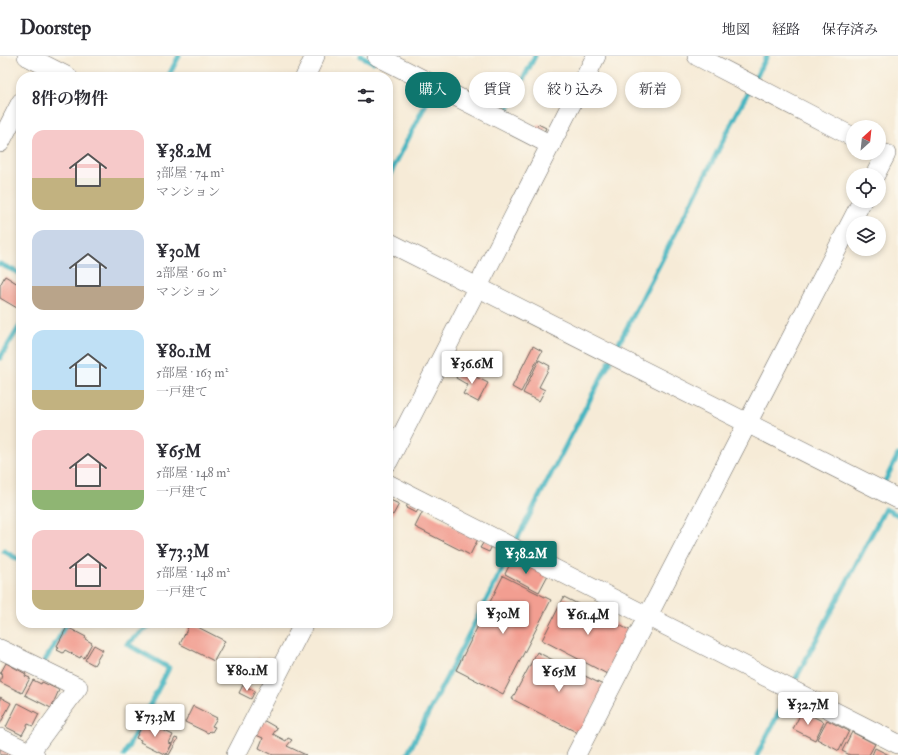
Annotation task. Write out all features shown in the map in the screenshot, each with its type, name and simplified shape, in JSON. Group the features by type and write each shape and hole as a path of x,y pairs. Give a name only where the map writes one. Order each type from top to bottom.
{"street":[{"path":"308,72 316,56"},
{"path":"376,56 550,145"},
{"path":"393,452 596,56"},
{"path":"697,56 846,132"},
{"path":"36,63 57,72"},
{"path":"0,143 16,112"},
{"path":"879,168 888,154"},
{"path":"576,755 858,208"},
{"path":"393,245 898,500"},
{"path":"393,487 898,744"},
{"path":"236,755 301,628"},
{"path":"0,649 78,687 31,754 0,738"}],"building":[{"path":"538,124 546,128 543,134 535,130"},
{"path":"5,276 16,283 16,307 0,298 0,285"},
{"path":"533,346 542,351 521,392 512,387"},
{"path":"539,360 550,366 539,387 545,390 539,401 523,393"},
{"path":"460,369 488,383 478,402 463,394 468,385 456,378"},
{"path":"393,501 399,504 393,515"},
{"path":"409,501 420,507 416,513 406,508"},
{"path":"423,511 478,539 470,555 415,527"},
{"path":"485,540 493,544 489,552 480,548"},
{"path":"513,558 548,575 539,592 505,574"},
{"path":"503,576 551,600 503,694 456,670"},
{"path":"564,597 633,632 611,676 542,640"},
{"path":"66,628 86,637 85,639 92,643 84,658 81,656 80,658 65,650 63,653 57,650 59,647 57,646"},
{"path":"188,628 200,628 225,641 214,661 180,644"},
{"path":"94,645 103,650 94,665 85,660"},
{"path":"537,652 605,686 580,734 512,699"},
{"path":"258,658 273,665 264,682 250,675"},
{"path":"6,663 26,674 25,676 30,678 22,693 0,682 2,675 0,674"},
{"path":"33,680 41,684 42,682 59,690 51,708 25,695"},
{"path":"243,685 255,691 251,699 239,693"},
{"path":"0,697 11,703 0,724"},
{"path":"18,703 39,714 33,726 28,724 22,735 6,727"},
{"path":"193,706 217,718 212,726 215,727 212,732 210,731 208,733 185,722"},
{"path":"802,711 824,722 815,740 793,729"},
{"path":"263,720 277,728 273,734 286,741 288,738 292,740 287,746 306,755 273,755 259,748 263,738 256,735"},
{"path":"827,720 849,731 839,751 817,739"},
{"path":"144,721 173,735 169,743 172,744 166,755 140,742 141,740 136,738"},
{"path":"852,732 875,744 869,755 850,755 842,751"},
{"path":"175,738 178,739 169,755 167,754"},
{"path":"0,747 15,755 0,755"},
{"path":"875,748 889,755 872,755"}],"waterway":[{"path":"171,72 179,56"},
{"path":"361,56 373,62"},
{"path":"505,115 535,56"},
{"path":"755,79 767,56"},
{"path":"616,349 748,92"},
{"path":"393,168 424,108"},
{"path":"0,264 16,272"},
{"path":"0,358 16,332"},
{"path":"513,540 516,541 610,361"},
{"path":"882,487 898,455"},
{"path":"793,684 885,509 898,515"},
{"path":"4,551 16,558"},
{"path":"407,755 511,552"},
{"path":"44,662 65,628"},
{"path":"124,755 169,668 127,644 147,628"},
{"path":"757,755 787,697"}]}
